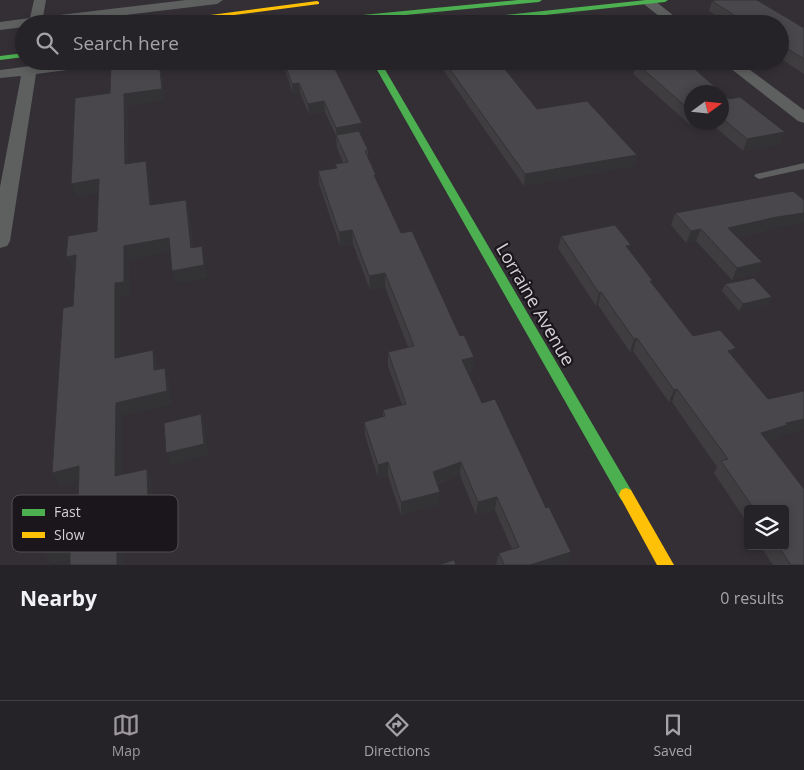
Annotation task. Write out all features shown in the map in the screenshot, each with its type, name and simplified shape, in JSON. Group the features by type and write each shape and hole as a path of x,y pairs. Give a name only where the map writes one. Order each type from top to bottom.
{"main road":[{"path":"342,15 465,0"},
{"path":"383,15 539,0"},
{"path":"526,15 665,0"},
{"path":"218,15 329,1"},
{"path":"0,58 15,61"},
{"name":"Lorraine Avenue","path":"381,70 666,565"}],"street":[{"path":"37,15 40,0"},
{"path":"94,15 217,0"},
{"path":"649,2 666,15"},
{"path":"0,26 15,24"},
{"path":"0,74 15,68"},
{"path":"0,241 25,70"},
{"path":"740,70 804,118"}],"lane":[{"path":"759,176 804,166"}],"building":[{"path":"757,0 782,15 734,15 712,1"},
{"path":"789,19 804,28 804,59 789,50"},
{"path":"111,70 160,70 162,89 124,94 125,164 146,161 150,205 186,200 191,248 202,246 204,265 172,271 169,238 124,246 124,282 115,283 115,358 153,350 154,370 165,368 167,391 116,403 115,476 147,469 148,495 78,495 79,466 52,473 63,308 73,306 76,255 66,257 68,236 97,231 99,179 71,184 75,98 110,93"},
{"path":"287,70 336,70 362,123 336,128 324,101 308,104 299,83 292,84"},
{"path":"450,70 506,70 537,109 587,101 637,155 525,174"},
{"path":"644,70 696,70 713,85 684,85 684,105"},
{"path":"740,97 785,132 747,139 729,124 729,99"},
{"path":"359,131 368,150 365,151 376,175 374,175 401,233 412,231 460,336 464,335 474,357 462,360 482,403 495,399 546,508 549,507 571,552 530,565 504,565 499,553 519,547 497,497 478,502 461,462 433,472 440,492 401,502 388,462 378,465 364,422 385,416 383,410 406,404 388,352 414,346 385,273 369,276 352,230 339,232 318,171 337,168 335,164 348,162 336,135"},
{"path":"793,191 804,200 804,213 728,228 762,262 737,268 701,229 691,231 675,213"},
{"path":"615,225 631,245 626,246 653,281 650,281 693,336 720,330 736,348 728,351 768,399 804,391 804,419 786,423 787,425 761,433 804,489 804,565 791,565 781,550 789,550 789,505 751,505 721,461 728,459 677,389 674,390 637,338 634,339 601,292 599,293 561,236"},
{"path":"754,278 772,297 743,304 725,284"},
{"path":"201,414 204,444 166,453 164,423"},
{"path":"70,552 117,552 117,565 70,565"},
{"path":"454,560 456,565 438,565"}],"traffic: fast":[{"path":"383,15 539,0"},
{"path":"525,15 665,0"},
{"path":"0,58 15,56"},
{"path":"381,70 626,495"}],"traffic: slow":[{"path":"219,15 317,3"},
{"path":"626,495 666,565"}]}
